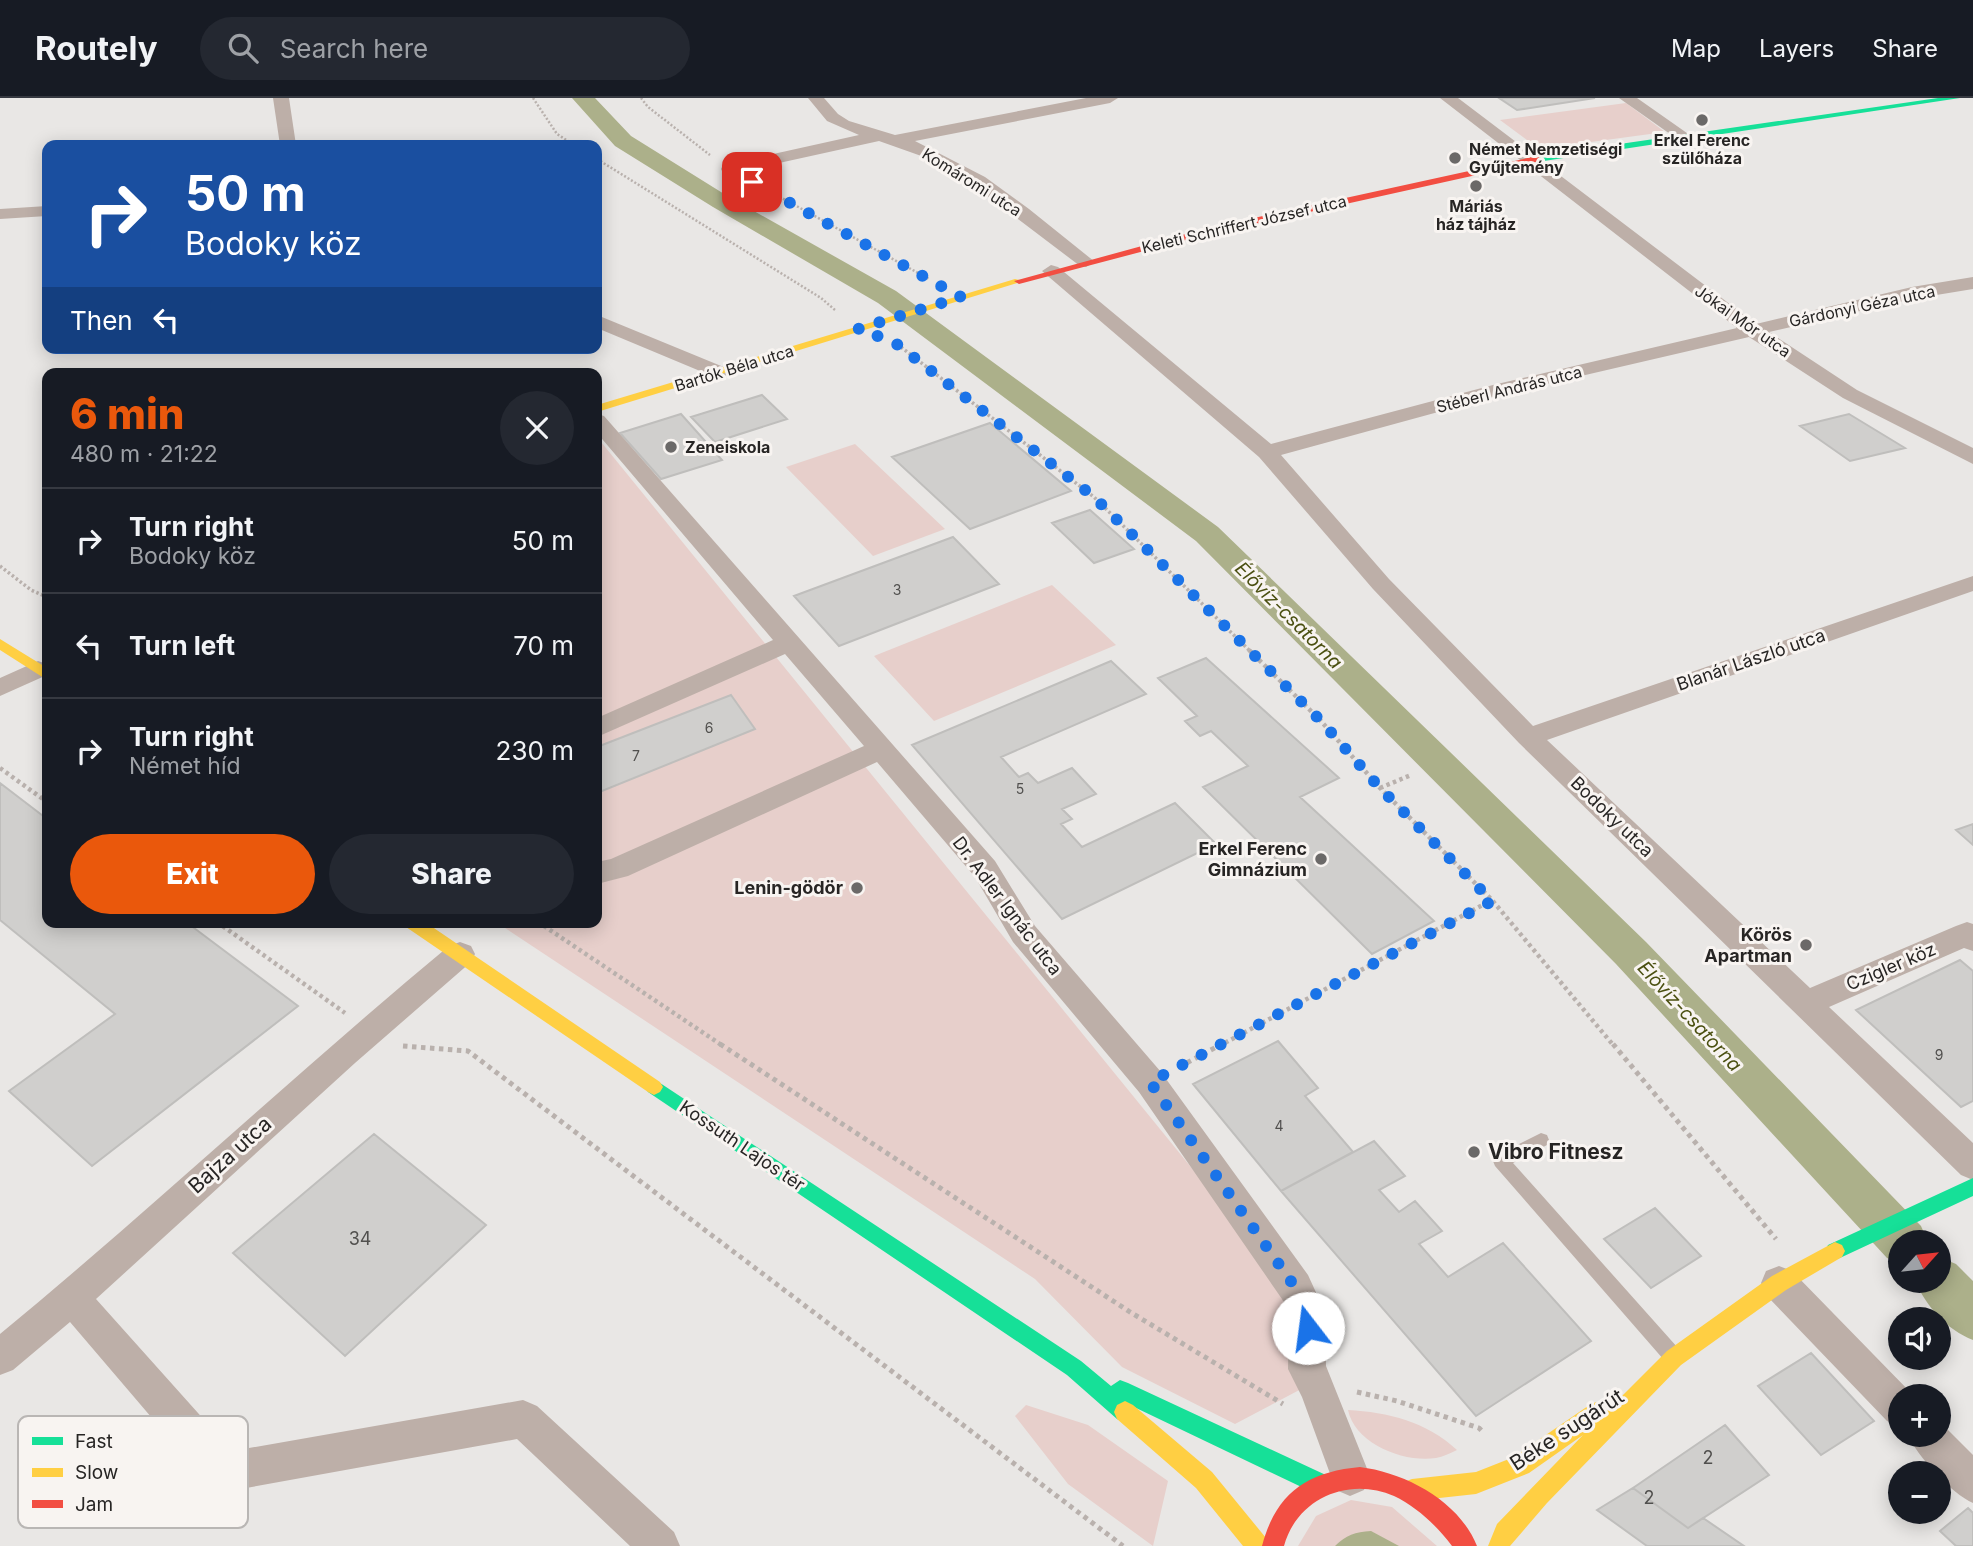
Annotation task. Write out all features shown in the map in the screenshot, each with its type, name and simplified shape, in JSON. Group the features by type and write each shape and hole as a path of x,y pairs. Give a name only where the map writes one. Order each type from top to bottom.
{"main road":[{"name":"Keleti Schriffert József utca","path":"961,297 1086,261 1204,232 1530,160 1956,98"},
{"name":"Bartók Béla utca","path":"602,407 961,297"},
{"path":"0,643 42,669"},
{"name":"Kossuth Lajos tér","path":"421,928 1074,1368 1205,1480 1258,1546"},
{"path":"1499,1546 1505,1532 1539,1495 1674,1358 1798,1271 1973,1187"},
{"name":"Béke sugárút","path":"1412,1490 1476,1483 1521,1465 1674,1358"},
{"name":"Kossuth Lajos tér","path":"1074,1368 1335,1480 1379,1478 1412,1490"},
{"path":"1273,1546 1280,1524 1296,1500 1335,1480"},
{"path":"1412,1490 1431,1503 1449,1521 1466,1546"}],"street":[{"path":"281,98 287,140"},
{"name":"Komáromi utca","path":"816,98 830,116 923,151 1002,197 1086,261"},
{"path":"729,169 1110,98"},
{"name":"Jókai Mór utca","path":"1448,98 1752,330 1850,394 1973,457"},
{"path":"1627,98 1686,138"},
{"path":"0,214 42,211"},
{"path":"1051,271 1267,453"},
{"name":"Gárdonyi Géza utca","path":"1752,330 1912,293 1973,283"},
{"path":"602,323 719,372"},
{"name":"Stéberl András utca","path":"1267,453 1500,389 1752,330"},
{"name":"Dr. Adler Ignác utca","path":"602,426 985,869 1024,934 1150,1082 1295,1287 1307,1312 1307,1369 1318,1389 1335,1480"},
{"name":"Bodoky utca","path":"1267,453 1381,584 1528,737 1973,1165"},
{"name":"Blanár László utca","path":"1528,737 1973,583"},
{"path":"602,726 789,643"},
{"path":"0,688 42,671"},
{"path":"602,872 618,868 881,749"},
{"name":"Czigler köz","path":"1807,1003 1967,934 1973,939"},
{"name":"Bajza utca","path":"0,1357 72,1298 368,1030 460,954"},
{"path":"1798,1271 1888,1392"},
{"path":"72,1298 176,1416"},
{"path":"248,1468 523,1419 660,1546"},
{"path":"1938,1447 1973,1483"}],"lane":[{"path":"1541,1140 1501,1161 1674,1358"}],"path":[{"path":"533,98 556,134 566,140"},
{"path":"641,98 648,107 729,169 961,297"},
{"path":"602,162 821,298 864,328 894,342 1094,497 1320,720 1380,788 1492,901 1758,1214 1798,1271"},
{"path":"0,566 31,590 42,595"},
{"path":"0,768 42,798"},
{"path":"1380,788 1411,775"},
{"path":"1150,1082 1492,901"},
{"path":"225,928 390,1045 468,1051 1124,1546"},
{"path":"546,928 1130,1312 1283,1404 1318,1389 1365,1393 1479,1428 1521,1465"}],"shaded area":[{"path":"1626,103 1665,132 1539,149 1500,120"},
{"path":"602,443 1282,1279 1305,1387 1235,1424 1122,1367 1035,1279 505,928 602,928"},
{"path":"855,444 945,529 873,556 786,467"},
{"path":"1052,585 1116,645 934,721 874,656"},
{"path":"1026,1405 1088,1425 1168,1481 1153,1546 1068,1484 1015,1416"},
{"path":"1348,1410 1378,1413 1406,1420 1433,1432 1457,1450 1444,1456 1423,1459 1396,1454 1383,1449 1360,1433"},
{"path":"1351,1500 1392,1507 1437,1546 1298,1546 1316,1516"},
{"path":"1371,1531 1399,1546 1335,1546 1351,1535"}],"building":[{"path":"1499,98 1595,98 1517,110"},
{"path":"762,395 787,419 715,442 691,417"},
{"name":"Zeneiskola","path":"681,414 722,460 661,479 620,433"},
{"path":"1849,414 1905,448 1850,461 1800,426"},
{"path":"990,423 1071,491 970,529 892,457"},
{"path":"1090,510 1134,549 1094,563 1052,523"},
{"path":"953,537 999,584 839,646 794,596"},
{"name":"Erkel Ferenc Gimnázium","path":"1206,658 1339,778 1300,797 1434,921 1372,954 1203,787 1248,766 1211,731 1200,736 1185,721 1197,716 1158,678"},
{"path":"1111,661 1146,694 1001,757 1019,777 1028,773 1038,783 1072,768 1096,794 1062,809 1072,819 1061,824 1082,847 1175,803 1216,844 1062,919 912,745"},
{"path":"731,695 755,729 602,791 602,745"},
{"path":"0,783 42,815 42,928 194,928 298,1006 92,1166 9,1091 115,1014 0,920"},
{"path":"1973,824 1973,845 1956,830"},
{"path":"1960,960 1973,971 1973,1101 1961,1107 1856,1010"},
{"path":"1278,1041 1318,1088 1305,1096 1353,1152 1281,1191 1193,1084"},
{"path":"374,1134 486,1225 345,1356 233,1253"},
{"path":"1374,1141 1405,1176 1379,1190 1399,1212 1415,1201 1442,1231 1419,1244 1448,1277 1503,1243 1591,1341 1476,1416 1281,1191"},
{"path":"1655,1208 1701,1256 1651,1288 1604,1239"},
{"path":"1811,1353 1874,1421 1821,1455 1758,1386"},
{"path":"1725,1425 1769,1475 1688,1528 1633,1488"},
{"path":"1633,1488 1688,1528 1703,1518 1744,1546 1647,1546 1597,1510"},
{"path":"1968,1508 1973,1513 1973,1546 1956,1546 1940,1531"}],"waterway":[{"name":"Élővíz-csatorna","path":"583,98 623,141 721,202 887,297 1207,534 1631,953 1893,1230"},
{"name":"Élővíz-csatorna","path":"1951,1293 1973,1316"}],"traffic: fast":[{"path":"1537,159 1956,98"},
{"path":"654,1087 1074,1368 1125,1412"},
{"path":"1835,1251 1973,1187"},
{"path":"1120,1390 1320,1484"}],"traffic: slow":[{"path":"602,407 1019,281"},
{"path":"0,643 42,672"},
{"path":"421,928 654,1087"},
{"path":"1499,1546 1505,1532 1539,1495 1674,1358 1779,1283 1835,1251"},
{"path":"1125,1412 1204,1480 1258,1546"},
{"path":"1412,1490 1476,1483 1521,1465 1596,1413"}],"traffic: jam":[{"path":"1019,281 1204,232 1537,159"},
{"path":"1273,1546 1283,1519 1300,1498 1316,1488 1338,1480 1360,1478 1381,1481 1420,1499 1453,1528 1466,1546"}],"place":[{"name":"Erkel Ferenc szülőháza","path":"1702,120"},
{"name":"Német Nemzetiségi Gyűjtemény","path":"1455,158"},
{"name":"Máriás ház tájház","path":"1476,186"},
{"name":"Zeneiskola","path":"671,447"},
{"name":"Erkel Ferenc Gimnázium","path":"1321,859"},
{"name":"Lenin-gödör","path":"857,888"},
{"name":"Körös Apartman","path":"1806,945"},
{"name":"Vibro Fitnesz","path":"1474,1152"}],"route":[{"path":"752,182 961,297 858,329 894,342 1094,497 1320,720 1380,788 1467,872 1492,901 1150,1082 1295,1287 1307,1312 1308,1328"}]}
